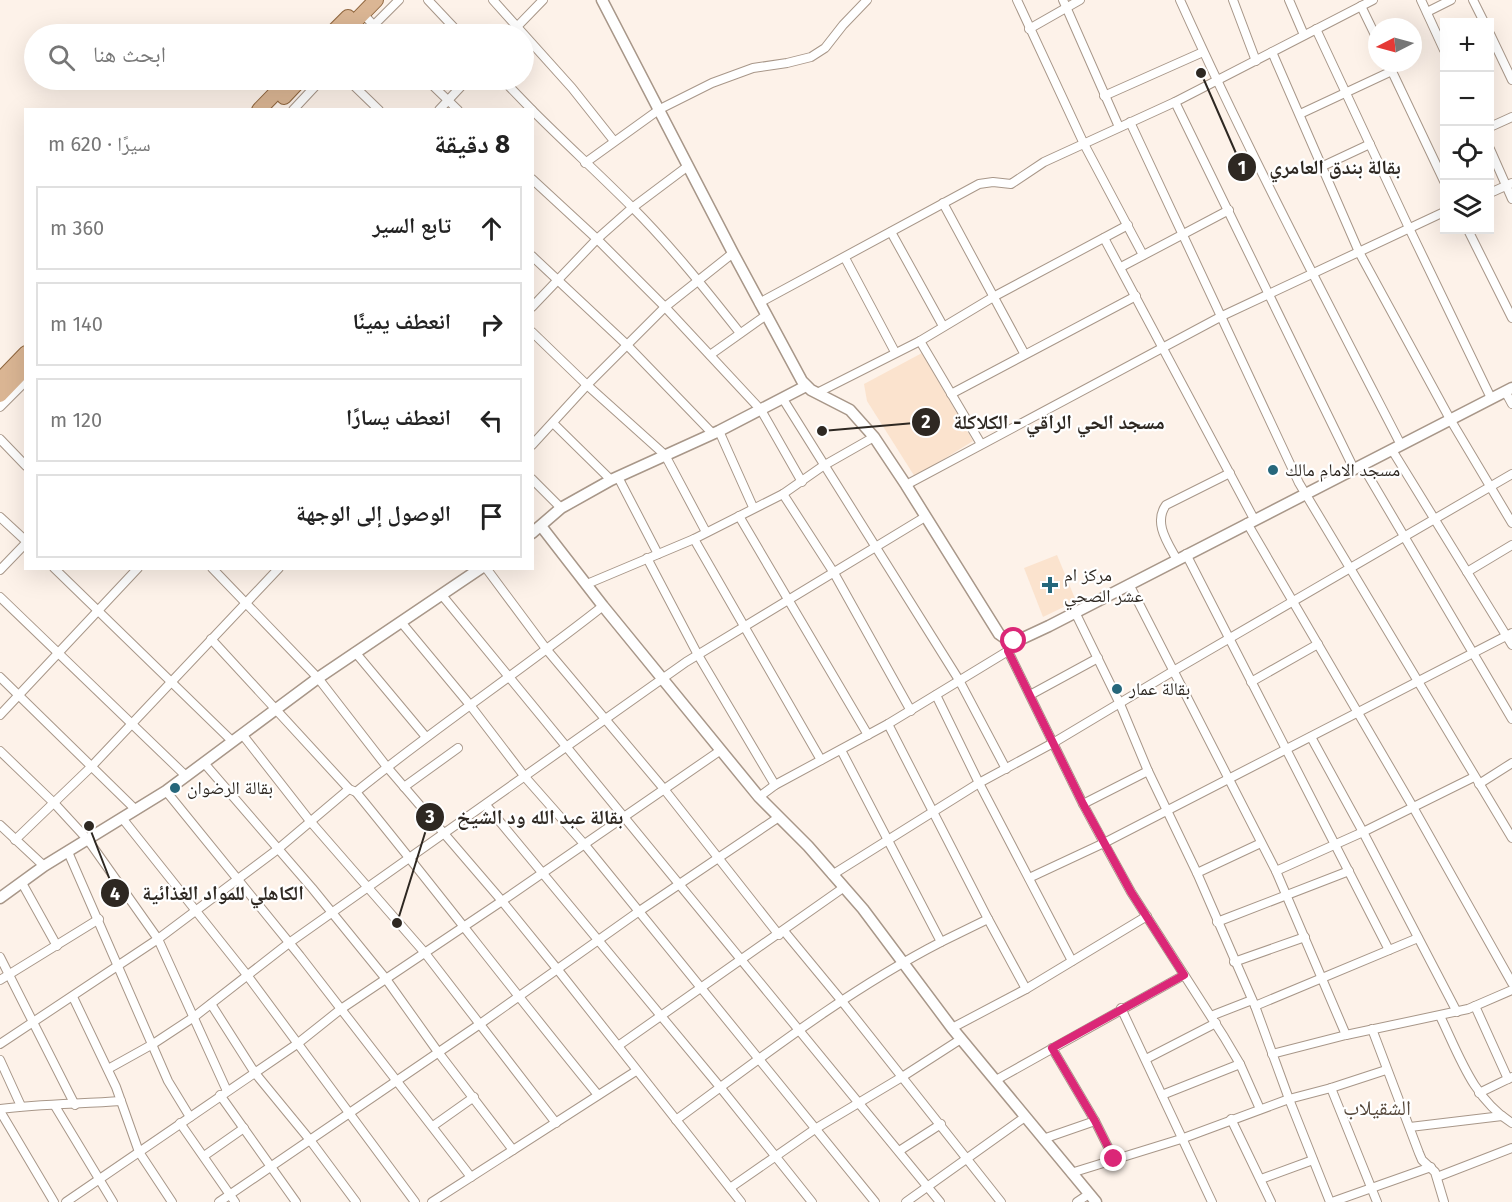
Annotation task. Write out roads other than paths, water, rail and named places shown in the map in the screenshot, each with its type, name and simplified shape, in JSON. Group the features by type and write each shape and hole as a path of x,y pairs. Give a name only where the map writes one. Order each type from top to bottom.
{"main road":[{"path":"343,24 363,7 376,0"},
{"path":"350,24 363,7"},
{"path":"261,108 278,90"},
{"path":"274,108 291,90"},
{"path":"0,395 17,384 24,360"}],"street":[{"path":"375,24 399,0"},
{"path":"428,0 451,24"},
{"path":"493,0 514,24"},
{"path":"520,24 543,0"},
{"path":"603,0 793,367 806,387 850,410 874,436 999,634 1009,646 1053,743 1104,843 1147,916 1214,1019 1240,1064 1260,1109"},
{"path":"585,163 660,109 712,83 753,68 811,57 825,48 867,0"},
{"path":"1017,0 1084,144 1143,255"},
{"path":"1029,29 1065,4 1080,0"},
{"path":"1180,0 1217,81 1434,519 1509,634 1512,645"},
{"path":"1233,0 1256,61"},
{"path":"1289,0 1304,35"},
{"path":"759,303 979,184 993,182 1011,184 1044,162 1175,102 1373,0"},
{"path":"1421,0 1440,41"},
{"path":"1427,12 1451,0"},
{"path":"1473,0 1482,18"},
{"path":"1065,4 1119,127"},
{"path":"1361,6 1368,20"},
{"path":"363,7 372,24"},
{"path":"1316,29 1408,228 1491,398"},
{"path":"534,46 572,88 614,141"},
{"path":"1104,96 1203,52"},
{"path":"1272,52 1359,252 1450,419 1512,523"},
{"path":"1494,52 1512,80"},
{"path":"1300,114 1381,72"},
{"path":"1392,72 1440,172"},
{"path":"299,107 313,90"},
{"path":"358,90 377,108"},
{"path":"438,90 456,108"},
{"path":"441,108 458,90"},
{"path":"513,90 530,108"},
{"path":"1175,102 1268,294 1358,467 1405,536 1512,719"},
{"path":"534,112 632,208 697,279 740,333"},
{"path":"1492,126 1512,117"},
{"path":"1130,122 1306,494 1512,838"},
{"path":"1323,166 1370,144"},
{"path":"1494,156 1509,184 1512,199"},
{"path":"534,305 597,238 632,208 688,166"},
{"path":"534,181 597,238 761,410 802,482"},
{"path":"1494,190 1509,184"},
{"path":"943,203 1024,354"},
{"path":"1121,267 1229,210"},
{"path":"906,485 1222,316 1440,214"},
{"path":"817,393 920,341 994,296 1128,225"},
{"path":"891,231 943,326"},
{"path":"1470,234 1512,318"},
{"path":"1104,238 1230,473 1251,521 1293,602 1413,807 1512,984"},
{"path":"534,443 626,344 697,279 733,253"},
{"path":"534,258 716,432 753,507"},
{"path":"845,258 895,352"},
{"path":"951,394 1136,296"},
{"path":"710,355 765,316"},
{"path":"534,334 665,455 706,532"},
{"path":"920,341 981,444"},
{"path":"0,406 17,384"},
{"path":"806,387 615,479 561,508 537,529 587,584 759,797 808,846 863,909 952,1028 1092,1198 1077,1202"},
{"path":"759,797 775,785 911,711 1009,646 1028,636 1508,390 1512,404"},
{"path":"783,399 959,680 1006,769"},
{"path":"554,424 615,479 658,554"},
{"path":"587,584 694,539 753,507 783,494 823,466 874,436"},
{"path":"0,439 24,464"},
{"path":"1230,473 1166,505 1161,512 1162,528 1229,639 1389,950"},
{"path":"832,874 979,783 1053,743 1512,474"},
{"path":"534,481 561,508"},
{"path":"783,494 834,573 911,711"},
{"path":"739,516 868,735"},
{"path":"0,517 24,540"},
{"path":"108,1069 153,1044 194,1017 289,943 443,832 486,805 698,655 925,517"},
{"path":"694,539 821,760"},
{"path":"0,570 24,544"},
{"path":"1467,572 1512,545"},
{"path":"647,558 698,655 775,785"},
{"path":"56,570 232,741"},
{"path":"0,715 134,570"},
{"path":"214,570 318,678 387,767 558,970 741,1202"},
{"path":"15,840 91,767 277,570"},
{"path":"0,898 44,866 166,791 318,678 476,570"},
{"path":"487,570 547,650 608,719 781,933 841,1000 1001,1202"},
{"path":"1129,584 1276,871 1346,1035"},
{"path":"441,594 940,1202"},
{"path":"0,597 186,776"},
{"path":"0,1044 158,939 278,849 310,821 547,650 603,606"},
{"path":"1075,612 1120,704 1148,771 1197,873 1253,1003 1288,1099 1331,1202 1431,1167"},
{"path":"401,622 470,705 525,777 585,845 875,1202"},
{"path":"1029,878 1104,843 1509,634"},
{"path":"211,639 353,790 410,858 518,998 598,1095"},
{"path":"1251,682 1318,644"},
{"path":"355,652 426,737"},
{"path":"1030,694 1098,658"},
{"path":"0,677 135,810"},
{"path":"936,695 1072,961"},
{"path":"888,724 1026,989"},
{"path":"242,734 310,821 425,953 556,1122"},
{"path":"1311,736 1364,832 1457,1012"},
{"path":"404,787 458,748"},
{"path":"66,1202 297,1044 341,1009 585,845 624,815 721,750"},
{"path":"841,750 941,942"},
{"path":"0,752 54,803 88,840 158,939 194,1017 224,1093 244,1128 296,1202"},
{"path":"204,763 332,912 386,979 513,1150"},
{"path":"1276,871 1512,763"},
{"path":"1083,804 1148,771"},
{"path":"166,791 289,943 471,1177"},
{"path":"486,805 720,1087 812,1202"},
{"path":"219,1202 233,1198 272,1166 779,817"},
{"path":"122,818 247,975 415,1202"},
{"path":"0,825 44,866"},
{"path":"1197,873 1261,843"},
{"path":"68,852 168,1081 190,1117"},
{"path":"1217,922 1349,872"},
{"path":"22,883 57,946"},
{"path":"618,1046 843,888"},
{"path":"952,1028 1026,989 1147,916"},
{"path":"0,980 99,919"},
{"path":"676,1120 841,1000 902,962 988,919"},
{"path":"1234,962 1305,937"},
{"path":"1146,1059 1214,1019 1322,979 1418,938"},
{"path":"0,957 35,1022 75,1105"},
{"path":"996,1080 1121,1008 1184,975"},
{"path":"1272,1054 1372,1029 1457,1012 1512,990"},
{"path":"73,997 108,1069 139,1152 172,1202"},
{"path":"211,1004 255,1073 310,1140 356,1202"},
{"path":"1475,1006 1510,1078 1479,1093"},
{"path":"1121,1008 1212,1202"},
{"path":"1440,1016 1479,1093 1512,1123"},
{"path":"1372,1029 1422,1160 1431,1167 1437,1177 1444,1202"},
{"path":"730,1188 815,1129 961,1039"},
{"path":"1052,1048 1095,1121 1114,1159"},
{"path":"0,1060 21,1106"},
{"path":"1162,1095 1240,1064"},
{"path":"1071,1173 1181,1138 1288,1099 1386,1070"},
{"path":"432,1202 636,1071"},
{"path":"1331,1088 1377,1202"},
{"path":"433,1126 474,1097"},
{"path":"54,1202 0,1110 21,1106 121,1101"},
{"path":"55,1106 113,1202"},
{"path":"1410,1127 1502,1116"},
{"path":"906,1202 968,1160 1025,1117"},
{"path":"1231,1119 1271,1202"},
{"path":"1043,1139 1095,1121"},
{"path":"180,1123 233,1198"},
{"path":"899,1151 941,1124"},
{"path":"204,1156 244,1128"},
{"path":"1437,1177 1512,1148"},
{"path":"1261,1179 1313,1160"}],"place":[{"name":"بقالة بندق العامري","path":"1201,73"},
{"name":"مسجد الحي الراقي - الكلاكلة","path":"822,431"},
{"name":"مسجد الامام مالك","path":"1273,470"},
{"name":"مركز ام عشر الصحي","path":"1050,585"},
{"name":"بقالة عمار","path":"1117,689"},
{"name":"بقالة الرضوان","path":"175,788"},
{"name":"الكاهلي للمواد الغذائية","path":"89,826"},
{"name":"بقالة عبد الله ود الشيخ","path":"397,923"}],"district":[{"name":"الشقيلاب","path":"1377,1108"}]}
